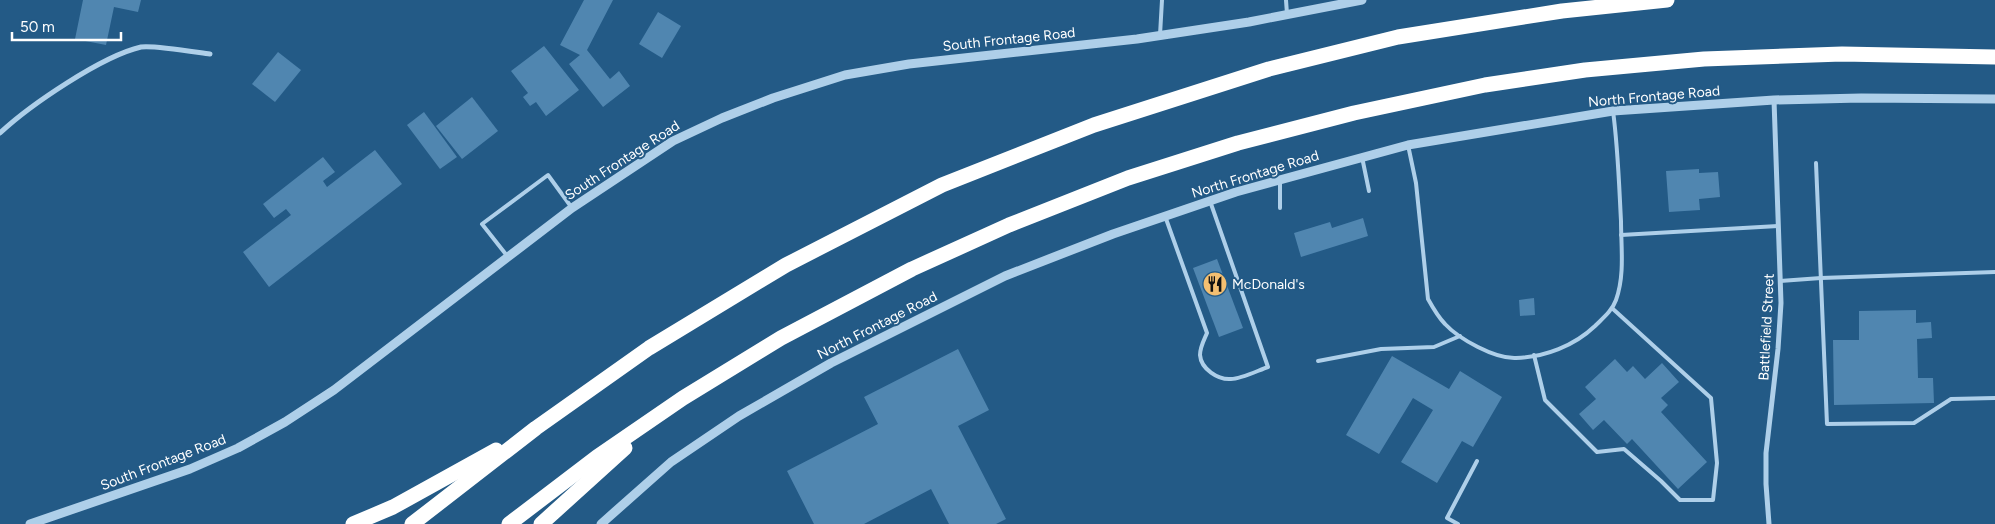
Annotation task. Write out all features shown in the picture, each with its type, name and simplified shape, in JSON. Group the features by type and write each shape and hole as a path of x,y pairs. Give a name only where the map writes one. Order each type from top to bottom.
{"highway":[{"path":"412,524 536,428 648,348 786,265 942,185 1094,125 1269,69 1398,37 1562,11 1667,0"},
{"path":"509,524 597,457 683,398 781,338 912,270 1009,225 1128,178 1247,140 1354,112 1475,87 1585,70 1704,59 1842,54 1995,56"},
{"path":"541,524 683,398"},
{"path":"353,524 393,507 536,428"}],"street":[{"name":"South Frontage Road","path":"30,524 190,469 238,448 285,422 334,390 572,208 672,142 722,118 773,98 845,76 909,64 1160,36 1287,14 1329,3 1362,0"},
{"path":"0,133 56,90 112,57 142,47 210,54"},
{"name":"North Frontage Road","path":"601,524 671,462 739,416 831,363 1005,276 1113,234 1280,179 1408,145 1613,111 1774,100 1862,98 1995,99"},
{"name":"Battlefield Street","path":"1769,524 1766,453 1778,349 1780,282 1774,100"}],"lane":[{"path":"1160,36 1162,0"},
{"path":"1286,0 1287,14"},
{"path":"1408,145 1416,182 1428,299 1435,312 1446,325 1460,336 1492,352 1514,358 1534,355 1556,351 1582,339 1613,309 1621,283 1621,235 1618,145 1613,111"},
{"path":"1362,157 1369,191"},
{"path":"1816,163 1827,424 1914,423 1950,399 1995,398"},
{"path":"508,258 482,224 548,175 572,208"},
{"path":"1280,179 1280,208"},
{"path":"1165,216 1207,333 1201,348 1202,364 1219,377 1232,380 1268,367 1210,201"},
{"path":"1621,235 1778,226"},
{"path":"1780,282 1821,278 1995,272"},
{"path":"1534,355 1545,400 1597,452 1624,449 1661,480 1680,500 1713,500 1717,463 1710,398 1613,309"},
{"path":"1318,361 1381,349 1434,347 1460,336"},
{"path":"1458,524 1447,518 1478,460"}],"building":[{"path":"83,0 141,0 138,12 114,7 106,45 75,39"},
{"path":"584,0 613,0 587,50 610,79 619,71 630,86 603,107 569,64 580,55 560,45"},
{"path":"658,12 681,26 662,58 639,44"},
{"path":"544,46 579,90 546,116 536,102 530,106 523,97 528,93 511,71"},
{"path":"278,52 301,70 275,102 252,84"},
{"path":"472,97 498,131 462,159 436,126"},
{"path":"424,112 457,157 440,169 407,125"},
{"path":"375,150 402,184 269,287 243,252 291,215 286,209 274,218 263,204 323,157 335,172 323,181 327,187"},
{"path":"1699,169 1699,173 1718,172 1720,197 1699,199 1700,210 1669,212 1666,171"},
{"path":"1363,218 1368,236 1301,257 1294,233 1330,222 1332,228"},
{"path":"1217,259 1243,328 1219,337 1193,268"},
{"path":"1534,298 1535,315 1520,316 1519,300"},
{"path":"1916,310 1916,323 1931,322 1932,338 1917,339 1918,378 1933,378 1934,403 1834,405 1833,340 1859,340 1859,311"},
{"path":"958,349 989,410 958,426 1006,519 996,524 949,524 931,489 864,524 814,524 787,471 878,424 864,397"},
{"path":"1392,356 1449,389 1460,371 1502,397 1473,447 1462,441 1437,483 1401,462 1433,410 1413,398 1379,454 1346,435"},
{"path":"1615,359 1627,372 1633,366 1645,379 1662,363 1679,382 1661,398 1668,405 1661,412 1707,462 1678,489 1632,439 1627,444 1604,420 1593,430 1579,414 1596,399 1585,387"}],"place":[{"name":"McDonald's","path":"1215,284"}]}
